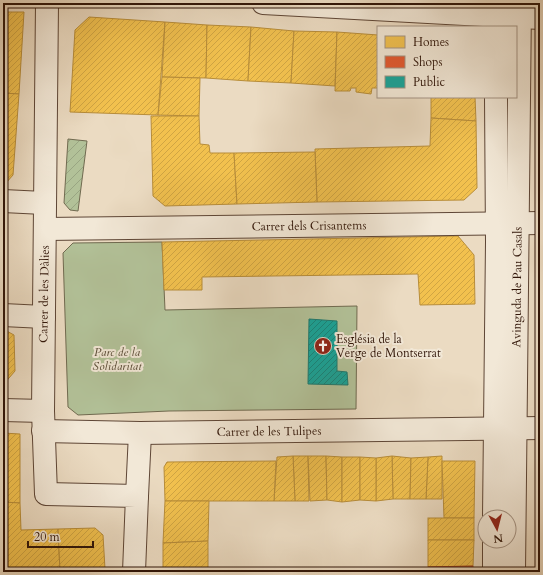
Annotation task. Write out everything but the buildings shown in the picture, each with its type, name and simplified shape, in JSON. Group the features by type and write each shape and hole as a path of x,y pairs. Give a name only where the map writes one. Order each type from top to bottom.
{"street":[{"name":"Carrer de les Dàlies","path":"47,3 43,421 46,494 138,496"},
{"path":"262,3 494,15 527,12"},
{"name":"Avinguda de Pau Casals","path":"514,572 505,428 507,224 527,12"},
{"name":"Avinguda de Pau Casals","path":"496,98 507,224"},
{"path":"3,201 44,203"},
{"name":"Carrer dels Crisantems","path":"45,229 122,222 540,223"},
{"path":"3,315 44,317"},
{"name":"Carrer de les Tulipes","path":"3,410 43,421 140,433 540,428"},
{"name":"Avinguda de Pau Casals","path":"495,509 505,428"},
{"path":"134,572 140,433"},
{"path":"494,549 494,572"}],"green space":[{"path":"68,139 87,141 78,211 70,210 64,203"},
{"name":"Parc de la Solidaritat","path":"162,242 165,310 357,306 356,409 169,411 78,415 68,407 63,253 73,243"}],"place":[{"name":"Església de la Verge de Montserrat","path":"323,346"}]}
